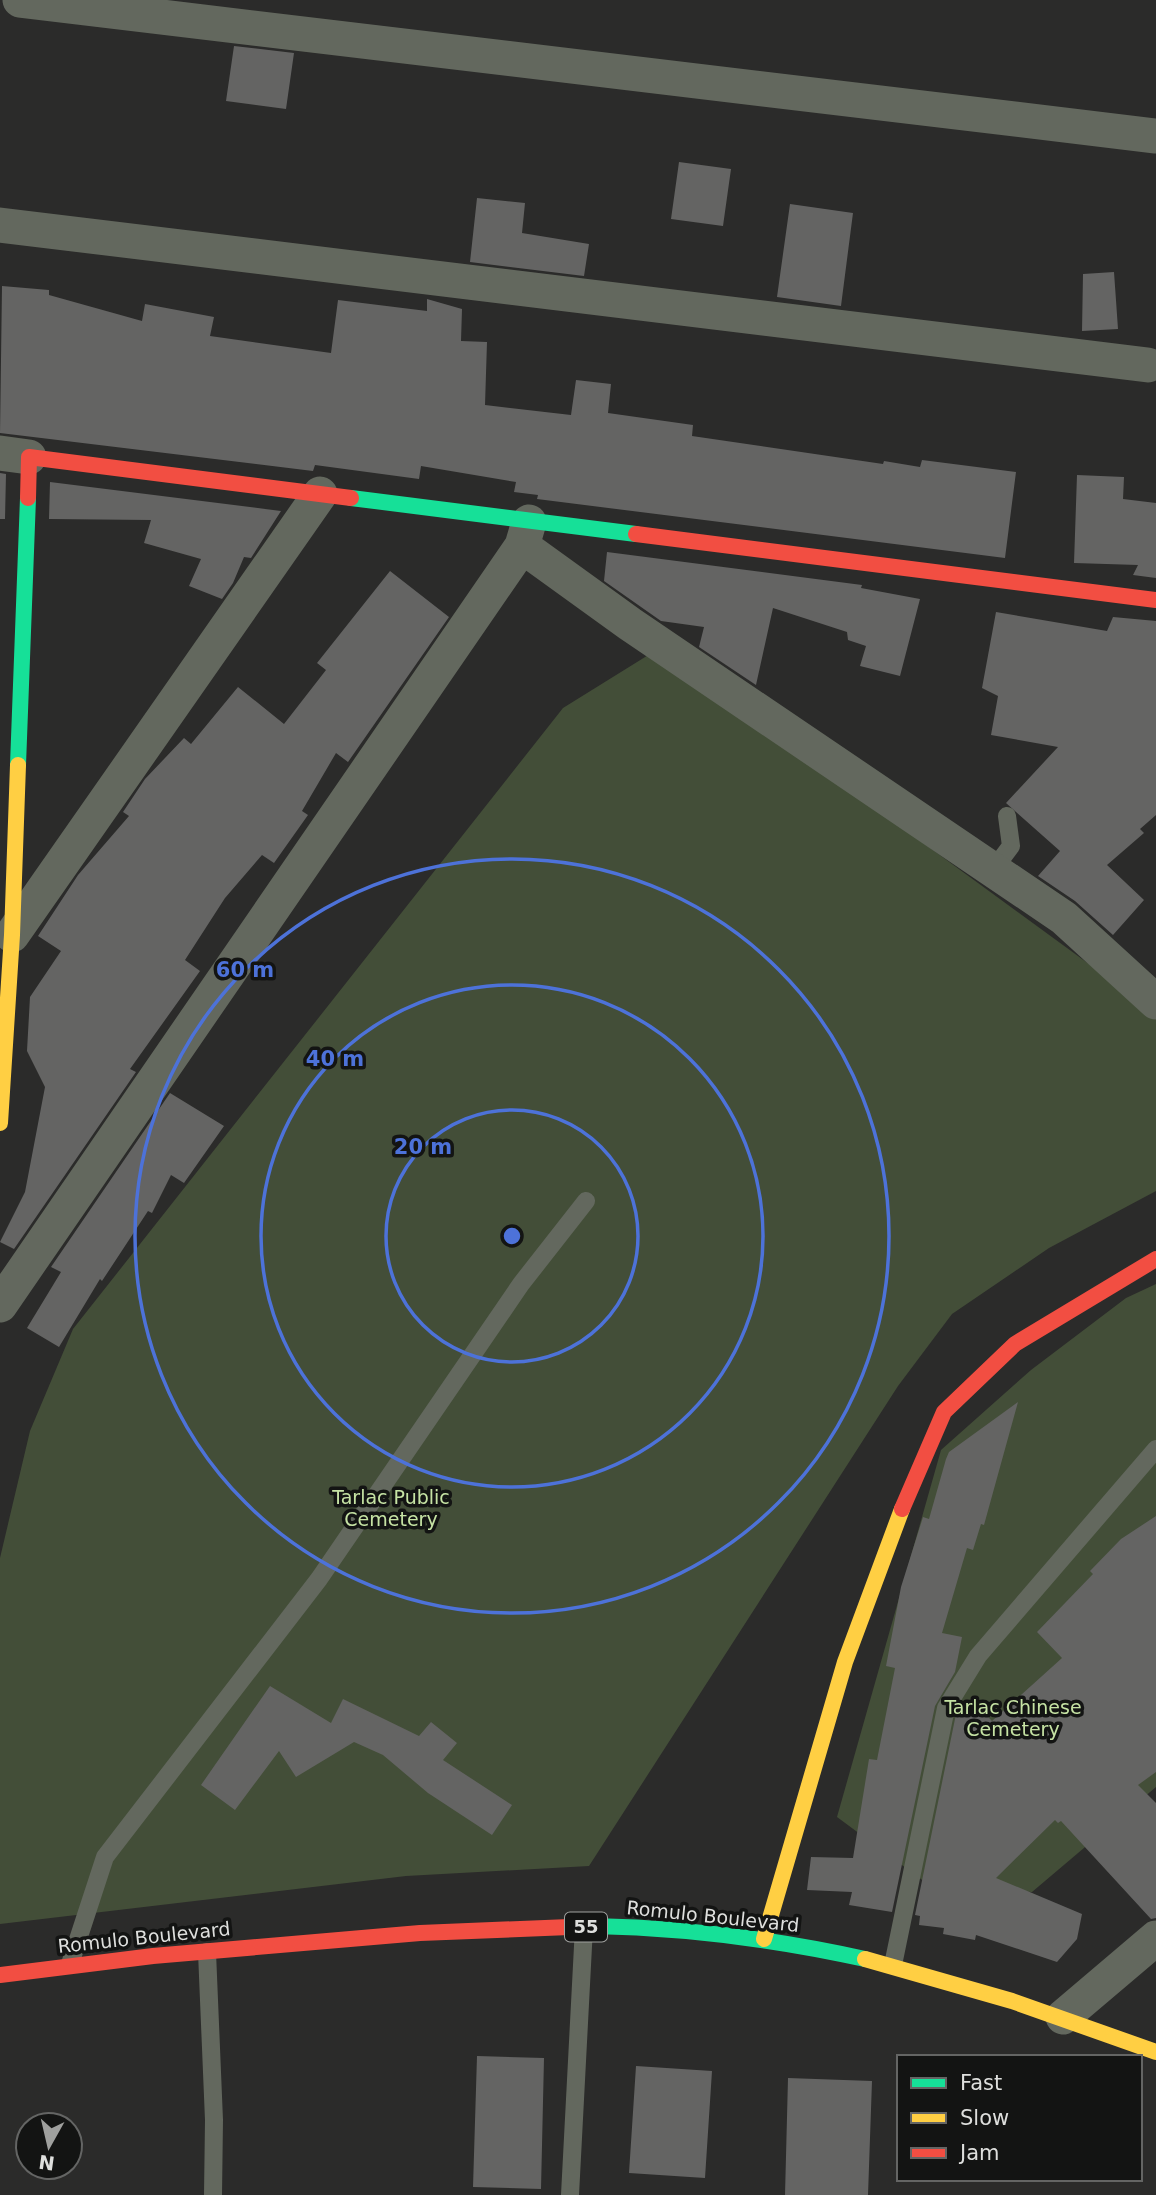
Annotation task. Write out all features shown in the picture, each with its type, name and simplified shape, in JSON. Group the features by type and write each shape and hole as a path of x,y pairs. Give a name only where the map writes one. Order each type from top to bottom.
{"main road":[{"path":"0,1123 12,935 15,455 320,494 525,534 1156,600"},
{"path":"764,1939 845,1662 917,1468 944,1412 1015,1345 1156,1259"},
{"name":"Romulo Boulevard","path":"0,1975 70,1964 490,1926 656,1927 764,1939 893,1965 1063,2017 1156,2052"}],"street":[{"path":"20,0 1156,136"},
{"path":"0,225 1148,365"},
{"path":"12,935 320,494"},
{"path":"0,1305 525,534 631,624 1064,918 1156,1002"},
{"path":"1063,2017 1156,1938"}],"lane":[{"path":"993,870 1010,846 1007,816"},
{"path":"70,1964 105,1857 319,1579 522,1284 586,1201"},
{"path":"893,1965 946,1708 978,1656 1156,1450"},
{"path":"570,2195 584,1927"},
{"path":"207,1952 214,2120 213,2195"}],"green space":[{"name":"Tarlac Public Cemetery","path":"658,649 1156,1013 1156,1191 1049,1248 952,1314 898,1386 589,1866 406,1876 0,1924 0,1558 30,1431 73,1329 563,708"},
{"name":"Tarlac Chinese Cemetery","path":"1156,1284 1156,1787 1032,1892 933,1888 837,1817 941,1450 1031,1370 1126,1298"}],"building":[{"path":"234,46 294,53 286,109 226,101"},
{"path":"679,162 731,169 723,226 671,219"},
{"path":"477,198 525,203 522,233 589,244 584,276 470,262"},
{"path":"790,204 853,213 841,306 777,297"},
{"path":"1114,272 1118,329 1082,331 1083,274"},
{"path":"2,286 49,290 49,295 142,321 145,304 214,317 210,336 331,353 338,300 427,311 427,299 462,309 461,341 487,342 485,405 571,415 576,380 611,384 608,413 693,425 692,436 883,464 884,461 920,467 922,460 1016,472 1005,558 537,499 538,495 514,492 516,482 421,466 419,479 315,465 313,471 0,433"},
{"path":"0,473 6,474 5,519 0,519"},
{"path":"1077,475 1124,477 1123,499 1156,503 1156,578 1133,575 1138,565 1074,563"},
{"path":"50,482 281,511 251,558 244,557 233,583 222,599 189,586 201,559 144,543 151,520 49,519"},
{"path":"607,552 862,585 861,588 920,599 900,676 860,666 866,646 848,640 847,632 773,608 756,685 699,647 704,627 661,621 604,581"},
{"path":"390,571 449,617 348,762 336,753 302,811 308,815 274,863 262,855 225,898 185,960 200,971 130,1069 136,1072 14,1249 0,1242 25,1192 45,1087 27,1051 30,997 61,951 38,936 78,875 129,816 123,812 145,779 184,738 191,744 238,687 284,724 326,670 317,663"},
{"path":"996,612 1107,631 1113,617 1156,621 1156,815 1140,829 1144,833 1107,865 1144,900 1113,935 1075,901 1038,876 1060,851 1006,803 1058,747 991,735 998,696 982,688"},
{"path":"170,1093 224,1126 184,1183 171,1175 152,1213 148,1211 102,1281 100,1279 59,1347 27,1328 61,1272 51,1267"},
{"path":"1018,1402 984,1525 981,1524 973,1550 967,1548 942,1633 962,1637 955,1672 935,1706 892,1912 849,1905 852,1892 807,1890 811,1857 853,1858 869,1759 877,1760 895,1668 886,1666 901,1587 923,1517 929,1519 949,1452"},
{"path":"1156,1516 1156,1772 1138,1785 1156,1803 1156,1918 1151,1919 1061,1821 1058,1823 1055,1820 996,1878 1082,1914 1077,1939 1057,1962 976,1935 975,1940 943,1934 944,1928 919,1925 920,1916 915,1915 956,1714 971,1699 992,1721 1062,1658 1037,1632 1093,1574 1090,1571 1121,1539"},
{"path":"270,1686 331,1723 343,1699 419,1736 431,1722 457,1743 443,1760 512,1805 492,1835 428,1793 383,1755 354,1742 296,1777 279,1751 235,1810 201,1785"},
{"path":"477,2056 544,2058 541,2189 473,2187"},
{"path":"636,2066 712,2071 705,2178 629,2173"},
{"path":"788,2078 872,2081 868,2195 785,2195"}],"traffic: fast":[{"path":"18,765 28,498"},
{"path":"351,498 636,534"},
{"path":"594,1926 731,1936 865,1959"}],"traffic: slow":[{"path":"0,1123 12,935 18,765"},
{"path":"764,1939 845,1662 902,1509"},
{"path":"865,1959 1012,2001 1156,2052"}],"traffic: jam":[{"path":"28,498 29,457 351,498"},
{"path":"636,534 1156,600"},
{"path":"902,1509 944,1412 1015,1344 1156,1259"},
{"path":"0,1975 153,1956 420,1933 594,1926"}]}
